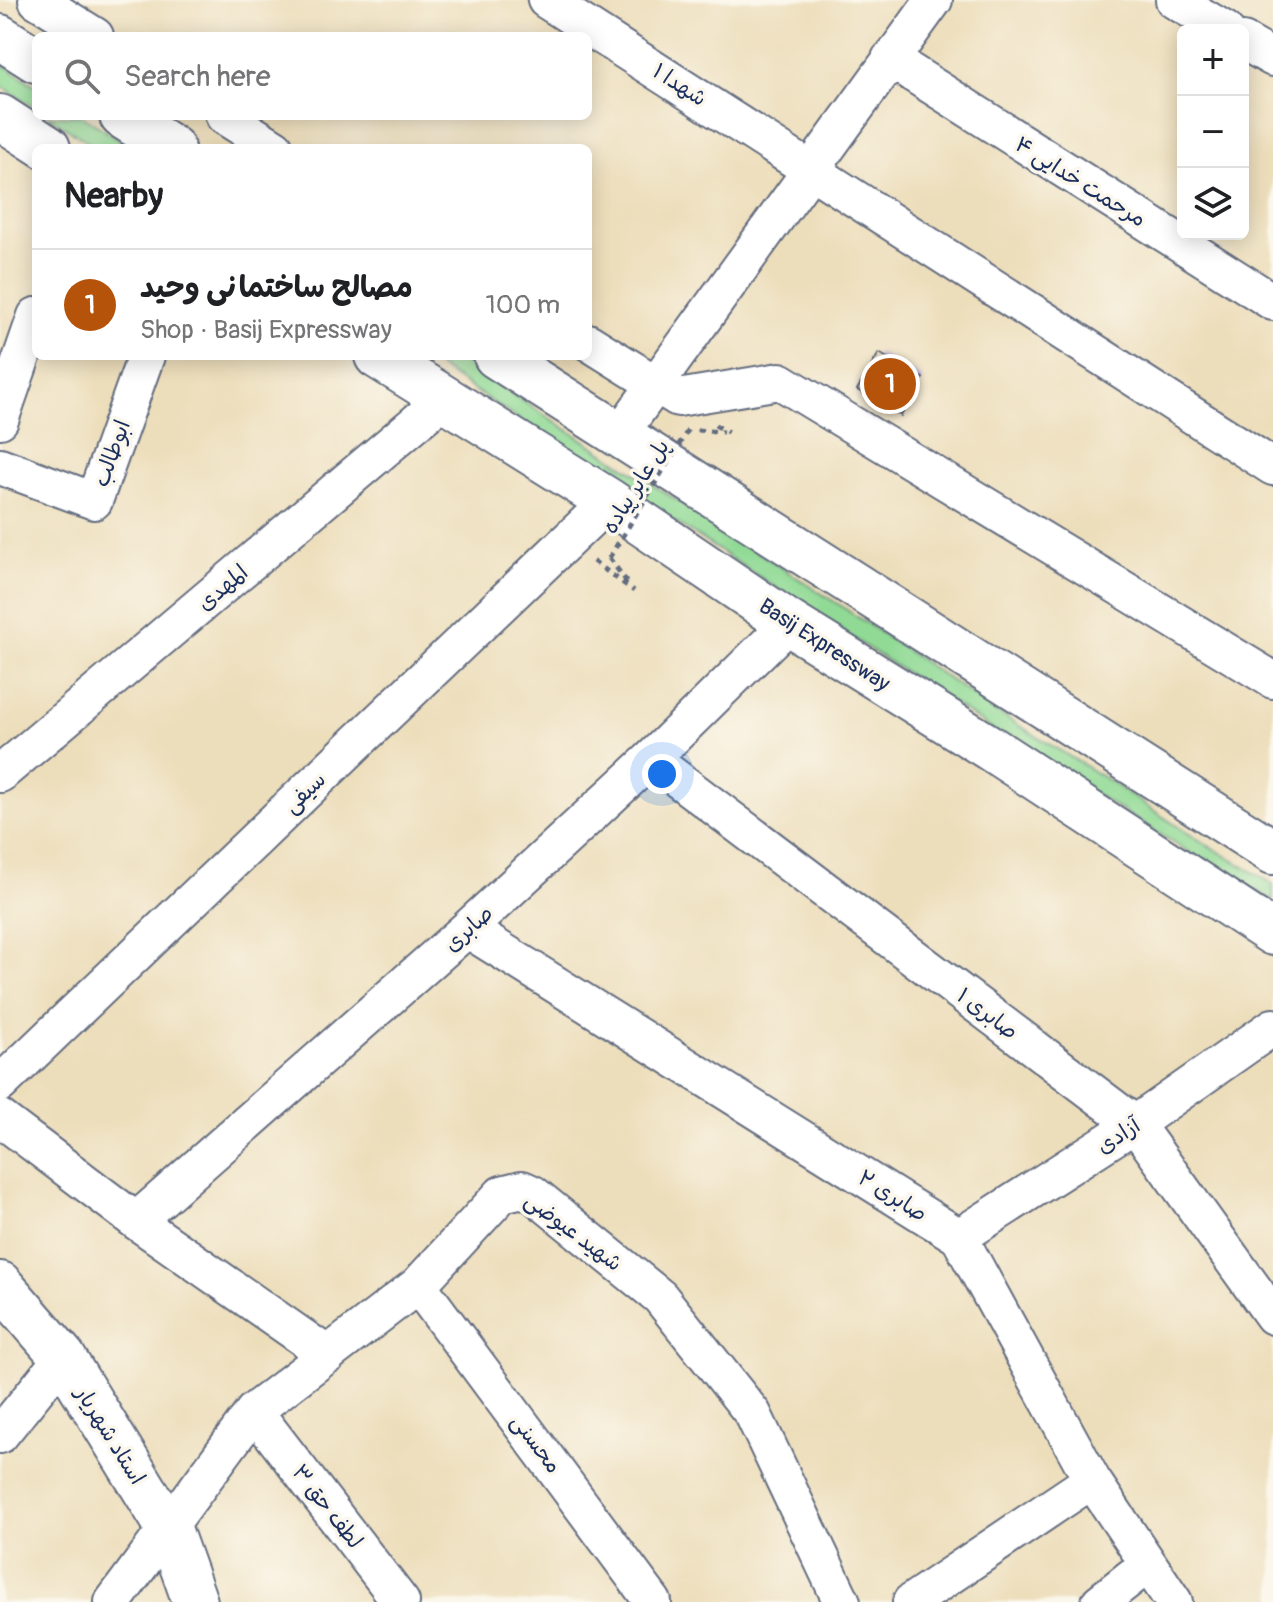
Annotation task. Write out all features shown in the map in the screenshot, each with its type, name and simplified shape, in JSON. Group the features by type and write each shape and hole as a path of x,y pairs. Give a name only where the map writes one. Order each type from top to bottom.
{"main road":[{"path":"0,37 32,57"},
{"path":"0,117 42,144"},
{"path":"128,120 166,144"},
{"name":"Basij Expressway","path":"383,360 609,501 789,623 990,748 1273,933"},
{"path":"502,360 1273,852"},
{"name":"استاد شهریار","path":"0,1284 63,1357 169,1529 195,1602"}],"street":[{"path":"37,0 89,32"},
{"name":"شهدا ۱","path":"546,0 1273,467"},
{"path":"1174,0 1215,24"},
{"path":"619,435 813,169 930,1"},
{"path":"1249,44 1273,58"},
{"name":"مرحمت خدایی ۴","path":"890,59 1273,302"},
{"path":"230,120 269,144"},
{"path":"0,420 32,328"},
{"path":"592,344 678,398 780,381 1273,680"},
{"name":"ابوطالب","path":"0,466 94,501 145,360"},
{"name":"المهدی","path":"0,774 444,399"},
{"name":"سیفی","path":"0,1084 609,501"},
{"name":"صابری","path":"136,1221 467,929 651,759 789,623"},
{"name":"صابری ۱","path":"651,759 1135,1124 1273,1316"},
{"name":"صابری ۲","path":"467,929 959,1237 1092,1480 1174,1602"},
{"name":"آزادی","path":"959,1237 1135,1124 1273,1027"},
{"path":"0,1118 136,1221 328,1355"},
{"name":"شهید عیوضی","path":"113,1602 254,1411 418,1285 502,1194 522,1189 533,1194 660,1297 753,1414 842,1602"},
{"name":"محسنی","path":"418,1285 653,1602"},
{"path":"0,1435 63,1357"},
{"name":"لطف حق ۳","path":"254,1411 401,1602"},
{"path":"911,1602 1092,1480"},
{"path":"1100,1602 1148,1564"}],"path":[{"name":"پل عابر پیاده","path":"565,542 634,591 609,558 688,430 728,432"}],"green space":[{"path":"0,63 32,83 32,105 0,85"},
{"path":"54,120 88,120 121,144 91,144"},
{"path":"428,360 459,360 841,606 1000,714 1273,884 1273,900 1205,862 1013,743"}],"building":[{"path":"879,353 923,378 901,416 857,390"}],"place":[{"name":"مصالح ساختمانی وحید","path":"890,384"}]}
